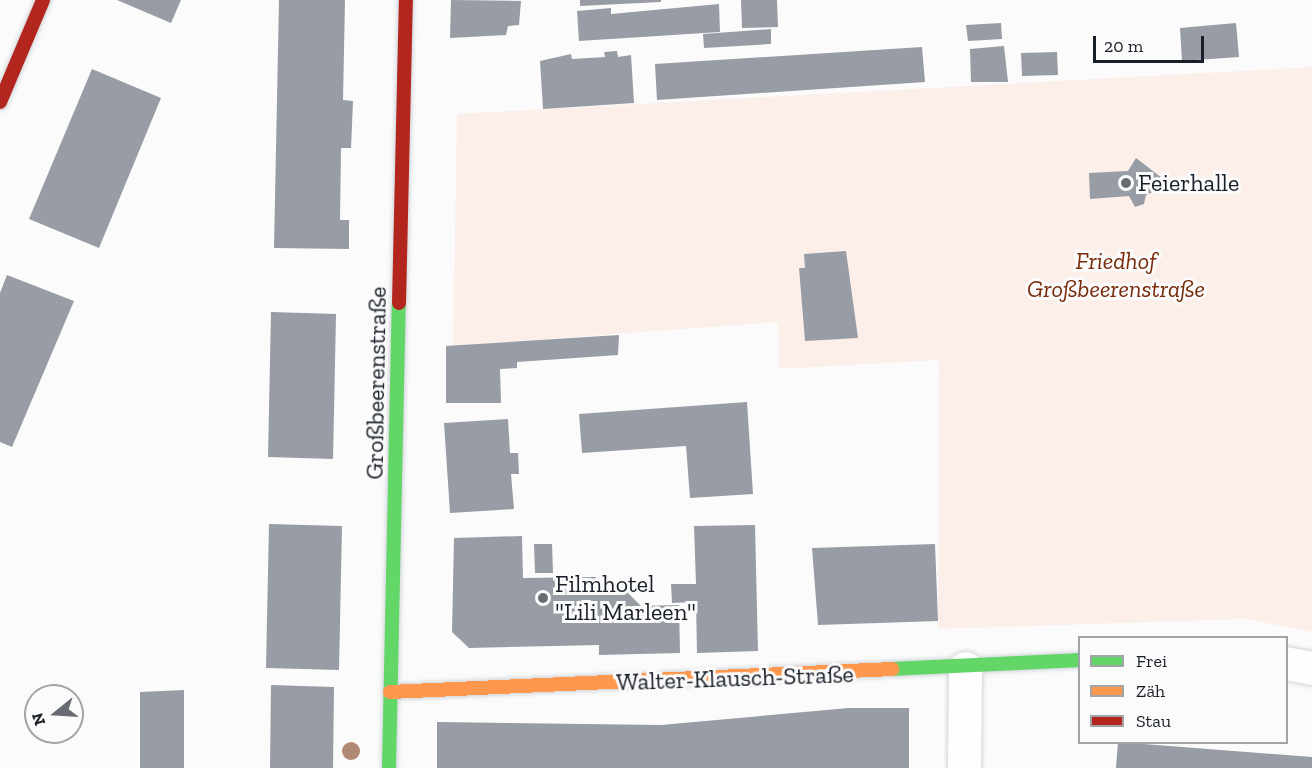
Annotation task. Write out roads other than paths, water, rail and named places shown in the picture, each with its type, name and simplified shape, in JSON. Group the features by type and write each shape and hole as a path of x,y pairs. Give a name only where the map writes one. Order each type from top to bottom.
{"street":[{"path":"0,102 43,0"},
{"name":"Großbeerenstraße","path":"389,768 406,0"},
{"name":"Walter-Klausch-Straße","path":"390,692 965,668 1078,660"},
{"path":"1288,663 1312,668"},
{"path":"964,768 965,668"}],"place":[{"name":"Feierhalle","path":"1126,183"},
{"name":"Filmhotel \"Lili Marleen\"","path":"543,598"}],"park label":[{"name":"Friedhof Großbeerenstraße","path":"1116,275"}]}
